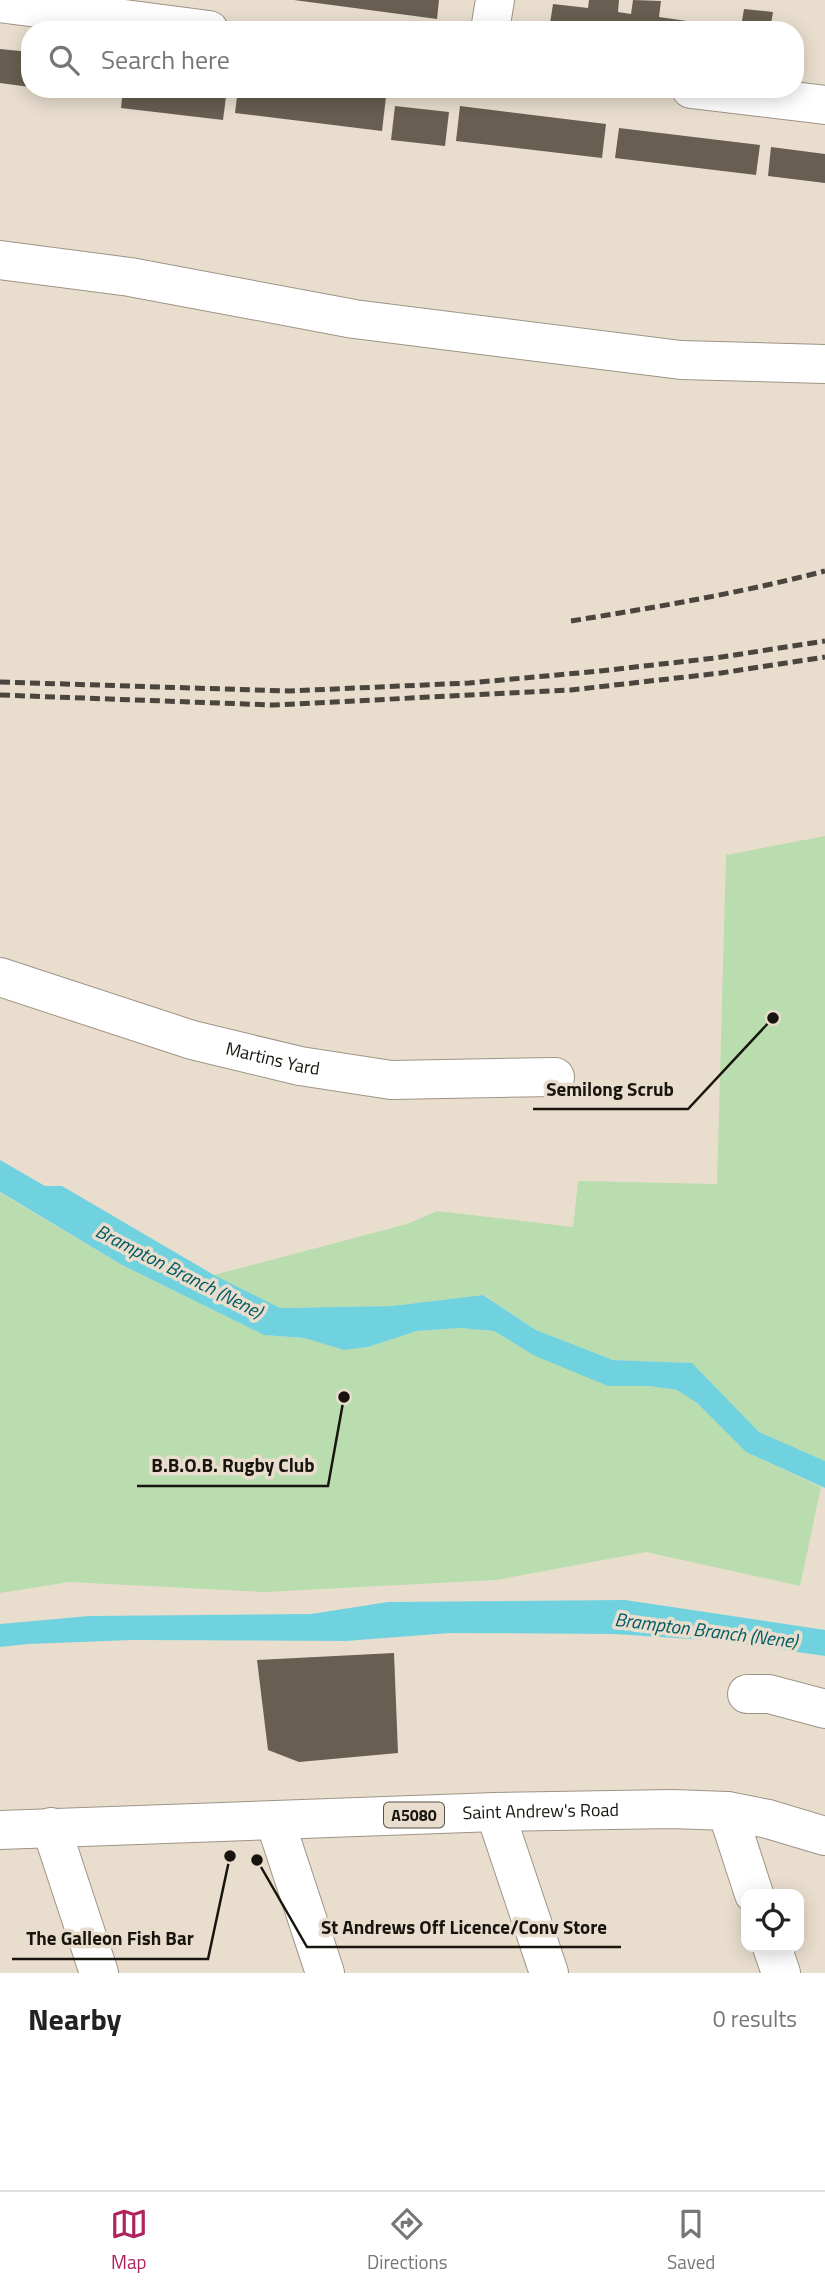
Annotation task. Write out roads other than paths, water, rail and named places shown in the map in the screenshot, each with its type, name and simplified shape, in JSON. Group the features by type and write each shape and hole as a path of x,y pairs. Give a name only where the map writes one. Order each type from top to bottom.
{"street":[{"path":"492,21 495,0"},
{"path":"0,4 137,21"},
{"path":"766,98 825,105"},
{"path":"0,260 130,277 382,323 681,360 825,364"},
{"name":"Martins Yard","path":"0,976 192,1040 300,1066 391,1080 555,1077"},
{"path":"747,1694 769,1694 825,1709"},
{"name":"Saint Andrew's Road","path":"0,1830 495,1812 672,1809 727,1811 768,1819 825,1836"},
{"path":"727,1811 752,1889"},
{"path":"495,1812 549,1973"},
{"path":"275,1821 325,1973"},
{"path":"51,1827 99,1973"},
{"path":"774,1952 781,1973"}],"water":[{"name":"Brampton Branch (Nene)","path":"0,1160 45,1186 62,1186 214,1275 280,1308 392,1306 483,1295 536,1330 613,1360 692,1363 759,1432 825,1461 825,1488 746,1452 697,1403 677,1390 649,1386 608,1386 533,1355 494,1331 460,1328 417,1331 368,1347 344,1350 304,1338 264,1335 122,1265 0,1192"},
{"name":"Brampton Branch (Nene)","path":"625,1600 825,1630 825,1656 721,1641 614,1634 450,1633 346,1641 132,1640 0,1647 0,1624 89,1616 311,1614 388,1602"}],"railway":[{"path":"571,621 730,593 825,571"},
{"path":"0,682 289,691 469,683 715,658 825,641"},
{"path":"0,695 273,705 571,690 721,673 825,657"}],"place":[{"name":"Semilong Scrub","path":"773,1018"},
{"name":"B.B.O.B. Rugby Club","path":"344,1397"},
{"name":"The Galleon Fish Bar","path":"230,1856"},
{"name":"St Andrews Off Licence/Conv Store","path":"257,1860"}]}
